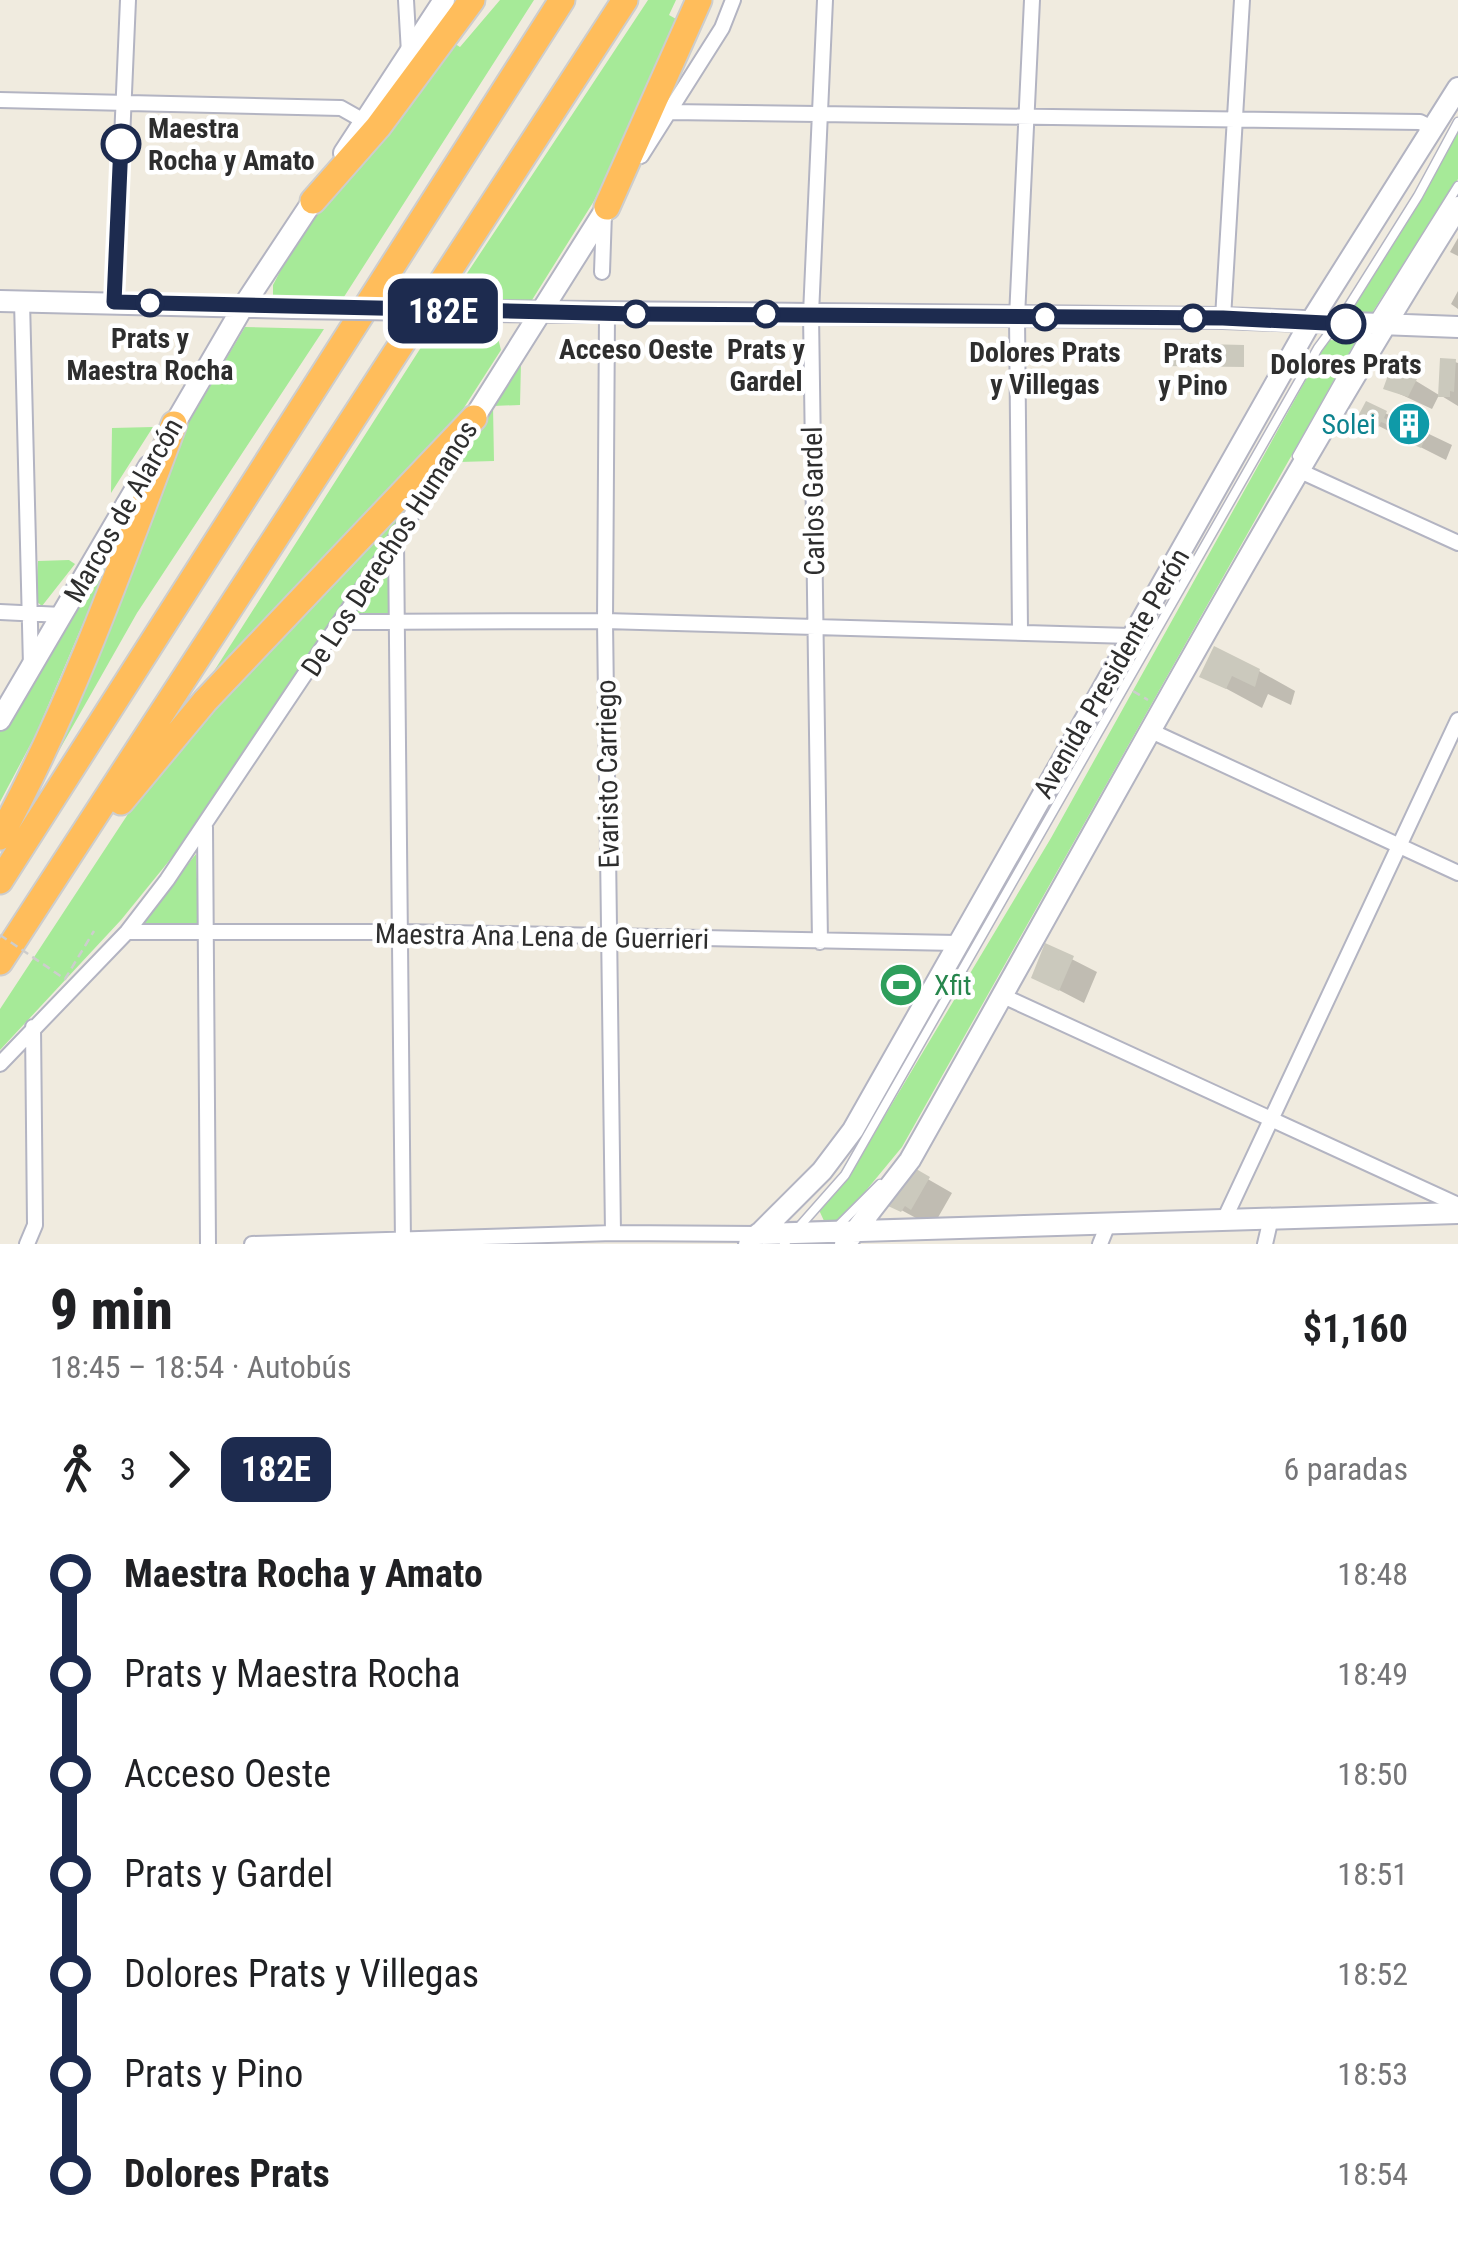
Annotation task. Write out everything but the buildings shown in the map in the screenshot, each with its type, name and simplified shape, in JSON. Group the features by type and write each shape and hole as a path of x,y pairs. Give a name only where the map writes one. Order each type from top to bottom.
{"highway":[{"path":"313,202 378,127 472,0"},
{"path":"0,881 562,0"},
{"path":"0,962 625,0"},
{"path":"606,209 699,0"},
{"path":"33,911 205,702 474,418"},
{"path":"0,837 65,702 174,424"}],"street":[{"path":"114,302 128,0"},
{"path":"406,0 408,53"},
{"name":"Marcos de Alarcón","path":"0,720 244,305 444,0"},
{"name":"De Los Derechos Humanos","path":"0,1064 127,932 205,826 396,541 670,112 722,28 733,0"},
{"name":"Carlos Gardel","path":"820,942 811,314 825,0"},
{"path":"1020,631 1017,316 1032,0"},
{"path":"1223,318 1242,0"},
{"name":"Avenida Presidente Perón","path":"754,1239 822,1172 853,1130 1312,321 1458,88"},
{"path":"0,100 341,108 364,121"},
{"path":"670,112 1420,122 1432,128"},
{"path":"838,1238 910,1160 1300,471 1377,326 1458,207"},
{"path":"602,272 606,209"},
{"path":"0,301 607,314 1223,318 1458,327"},
{"path":"22,301 31,667"},
{"name":"Evaristo Carriego","path":"607,314 605,621 613,1234"},
{"path":"1300,471 1458,543"},
{"path":"396,541 403,1242"},
{"path":"0,612 62,615"},
{"path":"342,622 605,621 1131,636"},
{"path":"1224,1220 1458,720"},
{"path":"1151,731 1458,873"},
{"path":"205,826 208,1244"},
{"name":"Maestra Ana Lena de Guerrieri","path":"127,932 402,932 957,943"},
{"path":"1002,996 1458,1205"},
{"path":"27,1244 35,1225 33,1026"},
{"path":"252,1244 613,1234 754,1239 1104,1234 1224,1220 1458,1213"},
{"path":"1266,1244 1271,1218"}],"lane":[{"path":"790,1238 852,1162 1160,623 1335,323 1418,196 1458,122"},
{"path":"838,1238 902,1156 1458,186"}],"path":[{"path":"0,935 65,979 94,931"}],"green space":[{"path":"500,0 534,0 342,300 273,301 273,285 296,241 335,186 452,42 460,47"},
{"path":"648,0 676,0 669,15 676,19 670,31 676,34 594,201 532,300 450,299"},
{"path":"1458,130 1458,179 1370,316 1348,315 1422,197"},
{"path":"490,326 501,350 458,417 207,682 434,327"},
{"path":"245,327 324,329 137,613 44,777 177,442"},
{"path":"1328,340 1356,341 902,1147 840,1222 825,1223 819,1210 853,1169 1051,838"},
{"path":"521,363 520,405 494,406"},
{"path":"493,408 494,461 459,462"},
{"path":"153,427 111,493 112,428"},
{"path":"425,480 173,856 121,920 0,1050 0,1009 151,779 189,731"},
{"path":"133,506 36,734 0,802 0,732"},
{"path":"391,557 392,617 350,618"},
{"path":"69,560 75,564 42,606 36,601 38,561"},
{"path":"196,854 199,928 135,931"}],"bus line":[{"name":"182E","path":"121,144 114,302 636,314 1223,318 1346,324"}],"place":[{"name":"Maestra Rocha y Amato","path":"121,144"},
{"name":"Prats y Maestra Rocha","path":"150,303"},
{"name":"Acceso Oeste","path":"636,314"},
{"name":"Prats y Gardel","path":"766,314"},
{"name":"Dolores Prats y Villegas","path":"1045,317"},
{"name":"Prats y Pino","path":"1193,318"},
{"name":"Dolores Prats","path":"1346,324"},
{"name":"Solei","path":"1409,424"},
{"name":"Xfit","path":"901,985"}]}
